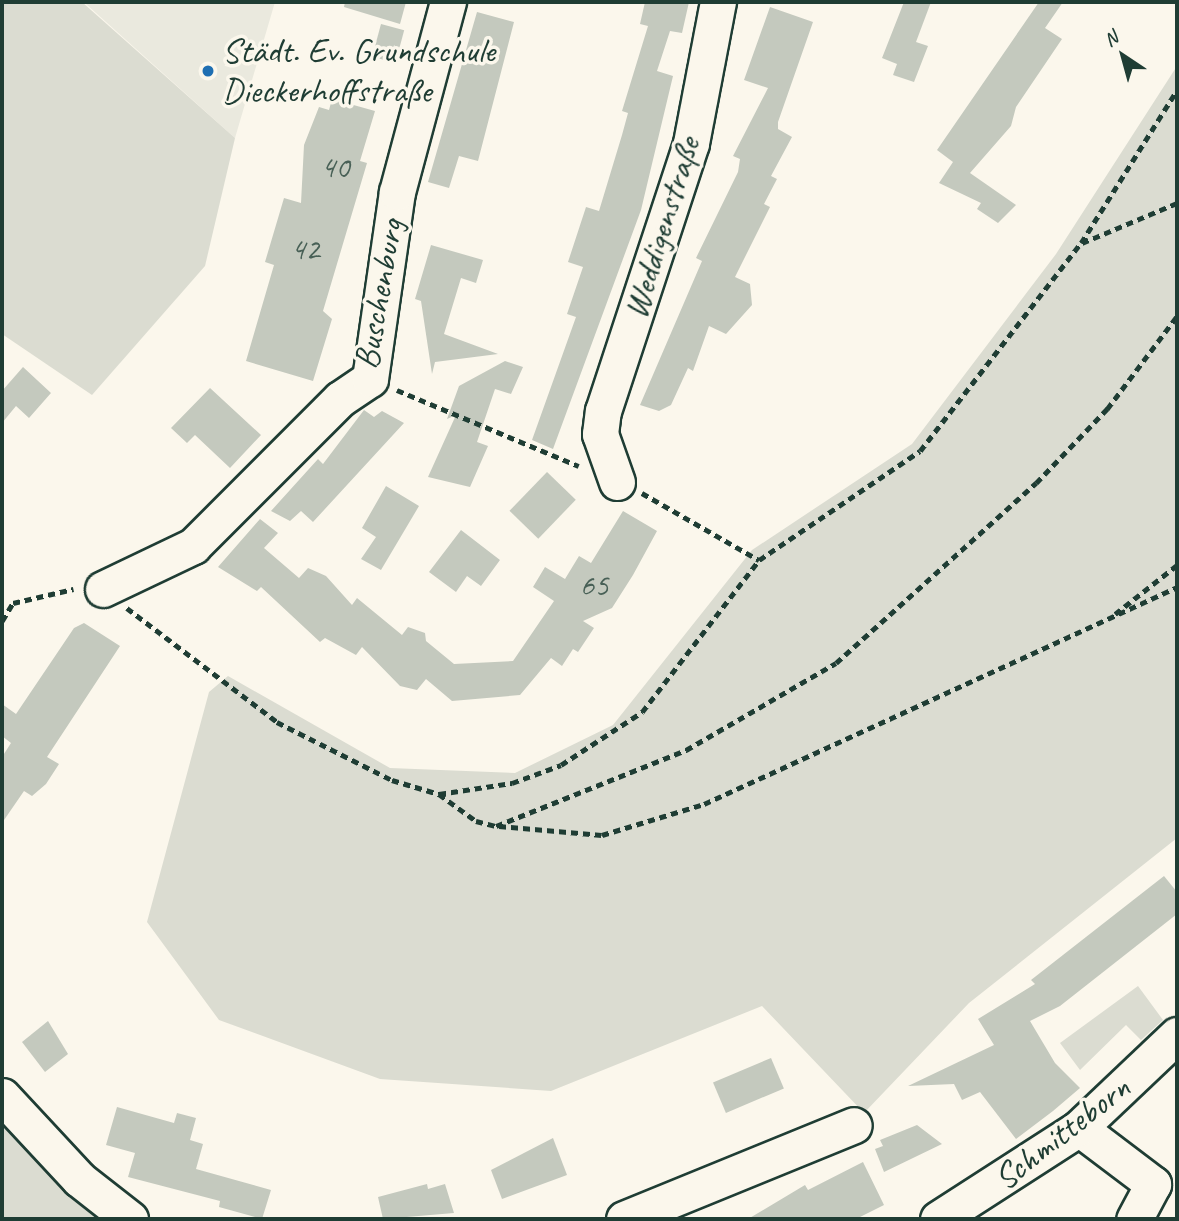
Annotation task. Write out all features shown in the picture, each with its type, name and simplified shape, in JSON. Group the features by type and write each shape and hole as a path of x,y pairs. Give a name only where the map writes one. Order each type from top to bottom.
{"street":[{"name":"Buschenburg","path":"103,589 192,546 340,399 370,379 397,192 448,2"},
{"name":"Weddigenstraße","path":"611,467 603,411 691,143 718,2"},
{"name":"Schmitteborn","path":"938,1219 1079,1128 1177,1035"},
{"path":"2,1096 79,1179 130,1219"},
{"path":"624,1219 854,1125"},
{"path":"1079,1128 1153,1184 1134,1219"}],"path":[{"path":"439,794 512,783 609,737 667,682 759,560 920,451 1081,243 1177,90"},
{"path":"1081,243 1177,203"},
{"path":"496,826 686,750 835,663 1036,483 1107,409 1177,316"},
{"path":"423,401 611,467 759,560"},
{"path":"1108,619 1177,565"},
{"path":"2,621 13,603 80,587 103,589 277,722 392,780 439,794 475,821 496,826 602,835 704,804 1177,587"}],"shaded area":[{"path":"2,2 82,2 235,138 205,266 92,395 2,334"},
{"name":"Städt. Ev. Grundschule Dieckerhoffstraße","path":"82,2 275,2 235,138 86,4"},
{"path":"1177,66 1177,838 969,1003 864,1113 762,1006 551,1091 380,1079 219,1020 147,922 209,692 228,676 390,768 515,773 613,725 752,550 912,444 1056,254"},
{"path":"1138,986 1163,1020 1141,1040 1126,1025 1080,1070 1060,1043"},
{"path":"2,1111 119,1219 2,1219"}],"building":[{"path":"345,2 406,2 400,24 344,7"},
{"path":"645,2 689,2 682,33 670,31 657,71 673,76 641,210 553,449 532,440 576,317 567,314 583,267 568,262 586,207 599,211 622,135 628,113 622,111 648,26 640,24"},
{"path":"904,2 931,2 916,42 928,46 914,82 893,75 897,64 882,58"},
{"path":"1039,2 1063,2 1045,28 1062,39 1016,107 1011,126 970,173 1016,205 998,223 977,209 981,203 939,183 953,162 937,150"},
{"path":"770,7 813,22 778,122 778,129 792,137 771,176 777,179 764,204 770,207 735,277 750,284 752,305 726,334 709,326 693,371 688,368 671,405 659,411 640,405 702,261 696,258 738,172 740,159 733,156 768,88 744,80"},
{"path":"477,12 514,22 478,161 459,156 449,188 428,182"},
{"path":"381,24 404,30 395,63 372,57"},
{"path":"332,99 375,111 360,161 367,163 323,311 332,319 313,381 246,361 274,265 265,262 284,198 301,203 304,145 319,107 329,110"},
{"path":"431,245 483,260 476,283 461,278 444,334 498,354 435,362 432,374 421,301 415,299"},
{"path":"505,361 523,367 511,394 495,389 477,442 488,446 470,487 428,477 456,415 447,419 459,386"},
{"path":"23,367 51,393 29,418 16,406 2,423 2,391"},
{"path":"210,388 261,435 230,468 195,435 187,443 171,428"},
{"path":"364,410 374,417 382,411 404,423 313,522 301,511 290,521 271,511 318,459 323,464"},
{"path":"547,472 576,500 538,539 509,511"},
{"path":"386,486 419,506 381,570 361,559 376,537 362,528"},
{"path":"623,511 657,531 633,575 612,608 583,621 594,628 578,652 573,649 562,666 551,658 520,695 452,701 426,679 417,690 400,686 362,647 356,655 325,638 320,642 261,587 257,591 218,567 260,519 278,533 264,548 299,578 308,568 326,576 352,605 357,598 402,635 408,627 425,633 426,641 454,664 513,661 554,601 533,587 545,567 565,579 579,556 591,563"},
{"path":"461,530 500,560 481,586 467,576 456,592 429,572"},
{"path":"84,623 120,646 47,757 59,764 46,784 32,796 24,791 2,823 2,757 11,743 2,736 2,704 16,714 74,628"},
{"path":"1164,876 1177,892 1177,914 1060,1006 1030,1021 1055,1063 1080,1088 1053,1111 1016,1139 980,1092 962,1100 954,1084 908,1086 994,1045 978,1019 1035,984 1031,980"},
{"path":"48,1021 68,1054 45,1072 22,1042"},
{"path":"771,1058 784,1088 726,1113 713,1083"},
{"path":"117,1107 174,1123 177,1113 196,1118 190,1140 203,1144 196,1169 271,1190 262,1219 219,1207 220,1201 128,1177 135,1153 106,1145"},
{"path":"917,1125 942,1144 884,1172 875,1149 883,1146 880,1140"},
{"path":"553,1138 567,1175 502,1199 491,1170"},
{"path":"863,1162 884,1205 856,1219 748,1219 805,1185 808,1190"},
{"path":"427,1184 428,1189 445,1184 454,1213 383,1219 378,1197"}],"place":[{"name":"Städt. Ev. Grundschule Dieckerhoffstraße","path":"208,71"}]}
